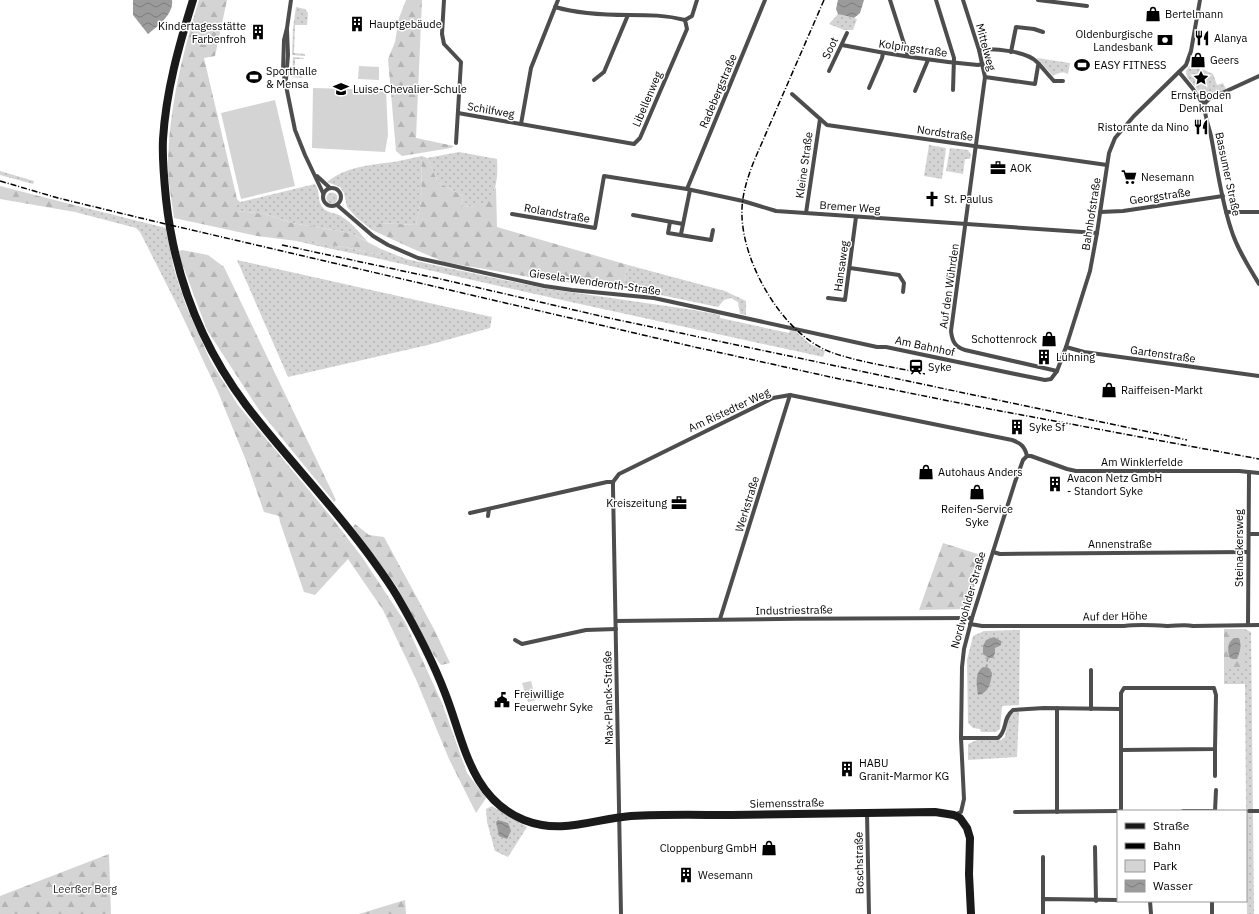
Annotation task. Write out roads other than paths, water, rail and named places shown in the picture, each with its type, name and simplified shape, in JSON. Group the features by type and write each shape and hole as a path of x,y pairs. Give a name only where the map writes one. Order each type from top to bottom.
{"main road":[{"name":"Siemensstraße","path":"193,0 170,84 163,137 163,168 167,210 179,271 195,317 218,363 245,404 359,541 396,593 428,653 445,691 472,769 485,790 500,806 512,814 535,823 559,827 631,816 935,812 954,815"},
{"path":"954,815 963,822 967,828 970,838 969,874 971,914"}],"street":[{"path":"291,0 287,28 288,40 286,80 288,101 294,130 324,193"},
{"name":"Schilfweg","path":"444,0 442,34 444,44 460,62 456,143"},
{"path":"521,124 531,68 558,0"},
{"name":"Libellenweg","path":"521,124 634,144 640,138 687,29 685,20 692,16 697,0"},
{"name":"Radebergstraße","path":"681,234 689,190 765,0"},
{"path":"890,0 908,56"},
{"path":"936,0 954,58 953,90"},
{"name":"Mittelweg","path":"963,0 979,50 985,77 977,147"},
{"path":"1038,0 1088,6 1090,0"},
{"name":"Bahnhofstraße","path":"1052,379 1057,371 1066,346 1090,271 1109,153 1115,138 1120,131 1186,65 1191,51 1200,0"},
{"path":"555,7 590,14 662,15 685,20"},
{"path":"594,80 604,72 628,15"},
{"path":"1011,52 1016,27 1034,29 1043,32"},
{"name":"Soot","path":"829,71 847,33"},
{"name":"Kolpingstraße","path":"842,45 928,60 978,65 983,64"},
{"path":"979,50 988,49 1011,52 1031,58 1039,64 1054,82 1063,82"},
{"path":"869,88 883,53"},
{"path":"915,91 928,60"},
{"path":"985,77 1035,84 1039,64"},
{"path":"1179,72 1201,101 1205,103 1207,100 1259,76"},
{"name":"Nordstraße","path":"792,94 827,125 1107,165"},
{"name":"Bassumer Straße","path":"1205,103 1204,107 1210,128 1226,212 1242,254 1259,284"},
{"name":"Schilfweg","path":"458,113 521,124"},
{"name":"Kleine Straße","path":"806,213 820,119"},
{"name":"Auf den Wührden","path":"977,147 951,338 955,344 965,350 1057,371"},
{"path":"316,176 330,188 335,188 339,191 341,200 338,205 333,207 328,206 322,198 324,193 330,188"},
{"name":"Bremer Weg","path":"604,176 689,190 776,211 1097,233"},
{"name":"Rolandstraße","path":"512,214 595,228 604,176"},
{"name":"Georgstraße","path":"1100,212 1223,196"},
{"name":"Giesela-Wenderoth-Straße","path":"338,205 373,236 388,245 418,258 544,286 654,298 794,328"},
{"path":"1226,212 1259,212"},
{"path":"633,215 683,224"},
{"name":"Hansaweg","path":"828,298 845,300 856,217"},
{"path":"670,222 668,232 711,240 713,230"},
{"path":"850,268 899,275 904,283 903,292"},
{"name":"Am Bahnhof","path":"794,328 877,347 886,347 1045,380 1052,379"},
{"name":"Gartenstraße","path":"1066,346 1084,352 1259,376"},
{"name":"Am Ristedter Weg","path":"613,482 619,474 672,447 773,398 790,395 1012,440 1019,442 1023,446 1026,450 1027,456"},
{"name":"Werkstraße","path":"720,619 790,395"},
{"name":"Am Winklerfelde","path":"1027,456 1076,471 1259,473"},
{"name":"Nordwohlder Straße","path":"954,815 961,812 964,799 961,738 962,667 964,649 970,624 1015,482 1023,460 1027,456"},
{"name":"Steinackersweg","path":"1248,625 1249,472"},
{"path":"470,513 607,482 613,482"},
{"name":"Max-Planck-Straße","path":"613,482 621,914"},
{"path":"488,516 489,509"},
{"path":"1249,534 1259,534"},
{"name":"Annenstraße","path":"993,552 1000,554 1248,552"},
{"name":"Industriestraße","path":"616,621 972,618"},
{"name":"Auf der Höhe","path":"970,624 982,626 1124,626 1140,624 1175,626 1185,624 1193,626 1259,625"},
{"path":"516,640 522,644 586,630 616,629"},
{"path":"1091,670 1092,708"},
{"path":"1119,810 1120,708 1121,693 1124,688 1214,688 1216,695 1215,776"},
{"path":"1057,708 1057,812"},
{"path":"961,738 998,738 1003,735 1008,714 1013,710 1120,708"},
{"path":"1120,750 1215,749"},
{"path":"1215,810 1216,790"},
{"path":"1015,812 1117,811"},
{"path":"1249,811 1259,811"},
{"name":"Boschstraße","path":"867,813 868,914"},
{"path":"1095,847 1096,901"},
{"path":"1043,857 1043,914"},
{"path":"1043,899 1096,901 1117,900"},
{"path":"1150,902 1151,914"},
{"path":"1212,902 1212,914"}],"water":[{"path":"133,0 172,0 172,5 168,15 148,34 133,15"},
{"path":"838,0 864,0 860,13 854,18 838,14 836,9"},
{"path":"994,637 1001,641 1001,645 995,648 993,658 989,658 983,654 983,646 986,640"},
{"path":"1234,638 1239,638 1240,643 1240,651 1237,659 1230,658 1228,652 1229,644"},
{"path":"983,667 989,668 992,673 991,680 987,690 978,695 977,676"},
{"path":"498,820 508,823 511,831 507,839 499,836 496,822"}],"railway":[{"path":"824,0 749,175 742,202 744,236 750,256 768,295 795,329 811,342 839,355 925,374"},
{"path":"0,181 58,198 153,221 699,348 835,378 979,407 1259,459"},
{"path":"282,245 445,280 609,318 1187,440"}],"place":[{"name":"Bertelmann","path":"1153,14"},
{"name":"Hauptgebäude","path":"357,24"},
{"name":"Kindertagesstätte Farbenfroh","path":"258,32"},
{"name":"Alanya","path":"1202,38"},
{"name":"Oldenburgische Landesbank","path":"1165,40"},
{"name":"Geers","path":"1198,60"},
{"name":"EASY FITNESS","path":"1082,65"},
{"name":"Sporthalle & Mensa","path":"254,77"},
{"name":"Ernst Boden Denkmal","path":"1201,78"},
{"name":"Luise-Chevalier-Schule","path":"341,89"},
{"name":"Ristorante da Nino","path":"1201,127"},
{"name":"AOK","path":"998,168"},
{"name":"Nesemann","path":"1129,177"},
{"name":"St. Paulus","path":"932,199"},
{"name":"Schottenrock","path":"1049,339"},
{"name":"Lühning","path":"1044,357"},
{"name":"Syke","path":"916,367"},
{"name":"Raiffeisen-Markt","path":"1109,390"},
{"name":"Syke Sf","path":"1017,427"},
{"name":"Autohaus Anders","path":"926,472"},
{"name":"Avacon Netz GmbH - Standort Syke","path":"1055,484"},
{"name":"Reifen-Service Syke","path":"977,492"},
{"name":"Kreiszeitung","path":"679,503"},
{"name":"Freiwillige Feuerwehr Syke","path":"502,700"},
{"name":"HABU Granit-Marmor KG","path":"847,769"},
{"name":"Cloppenburg GmbH","path":"769,848"},
{"name":"Wesemann","path":"686,875"}],"park label":[{"name":"Leerßer Berg","path":"85,889"}]}
